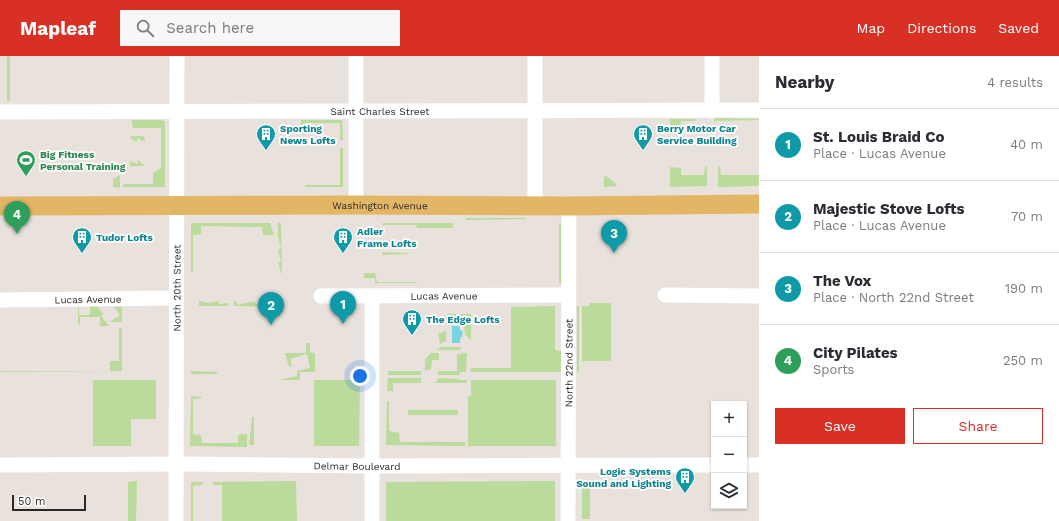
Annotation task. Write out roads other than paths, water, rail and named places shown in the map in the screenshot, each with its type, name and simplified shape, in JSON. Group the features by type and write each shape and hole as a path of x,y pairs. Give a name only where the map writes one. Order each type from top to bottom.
{"main road":[{"name":"Washington Avenue","path":"0,206 569,206 759,204"}],"street":[{"name":"North 20th Street","path":"176,521 177,56"},
{"path":"356,56 356,205"},
{"path":"534,56 535,206"},
{"path":"712,56 712,111"},
{"name":"Saint Charles Street","path":"0,112 759,110"},
{"name":"North 22nd Street","path":"568,521 569,206"},
{"name":"Lucas Avenue","path":"321,296 568,295"},
{"path":"665,295 759,296"},
{"path":"372,296 372,521"},
{"name":"Lucas Avenue","path":"0,300 176,298"},
{"name":"Delmar Boulevard","path":"0,465 711,465"},
{"path":"747,465 759,465"}],"water":[{"path":"452,326 460,326 460,330 463,332 460,343 452,343"}],"place":[{"name":"Sporting News Lofts","path":"266,151"},
{"name":"Berry Motor Car Service Building","path":"643,151"},
{"name":"Big Fitness Personal Training","path":"26,177"},
{"name":"City Pilates","path":"17,234"},
{"name":"The Vox","path":"614,253"},
{"name":"Tudor Lofts","path":"82,254"},
{"name":"Adler Frame Lofts","path":"343,254"},
{"name":"St. Louis Braid Co","path":"343,324"},
{"name":"Majestic Stove Lofts","path":"271,325"},
{"name":"The Edge Lofts","path":"412,336"},
{"name":"Logic Systems Sound and Lighting","path":"685,494"}]}
